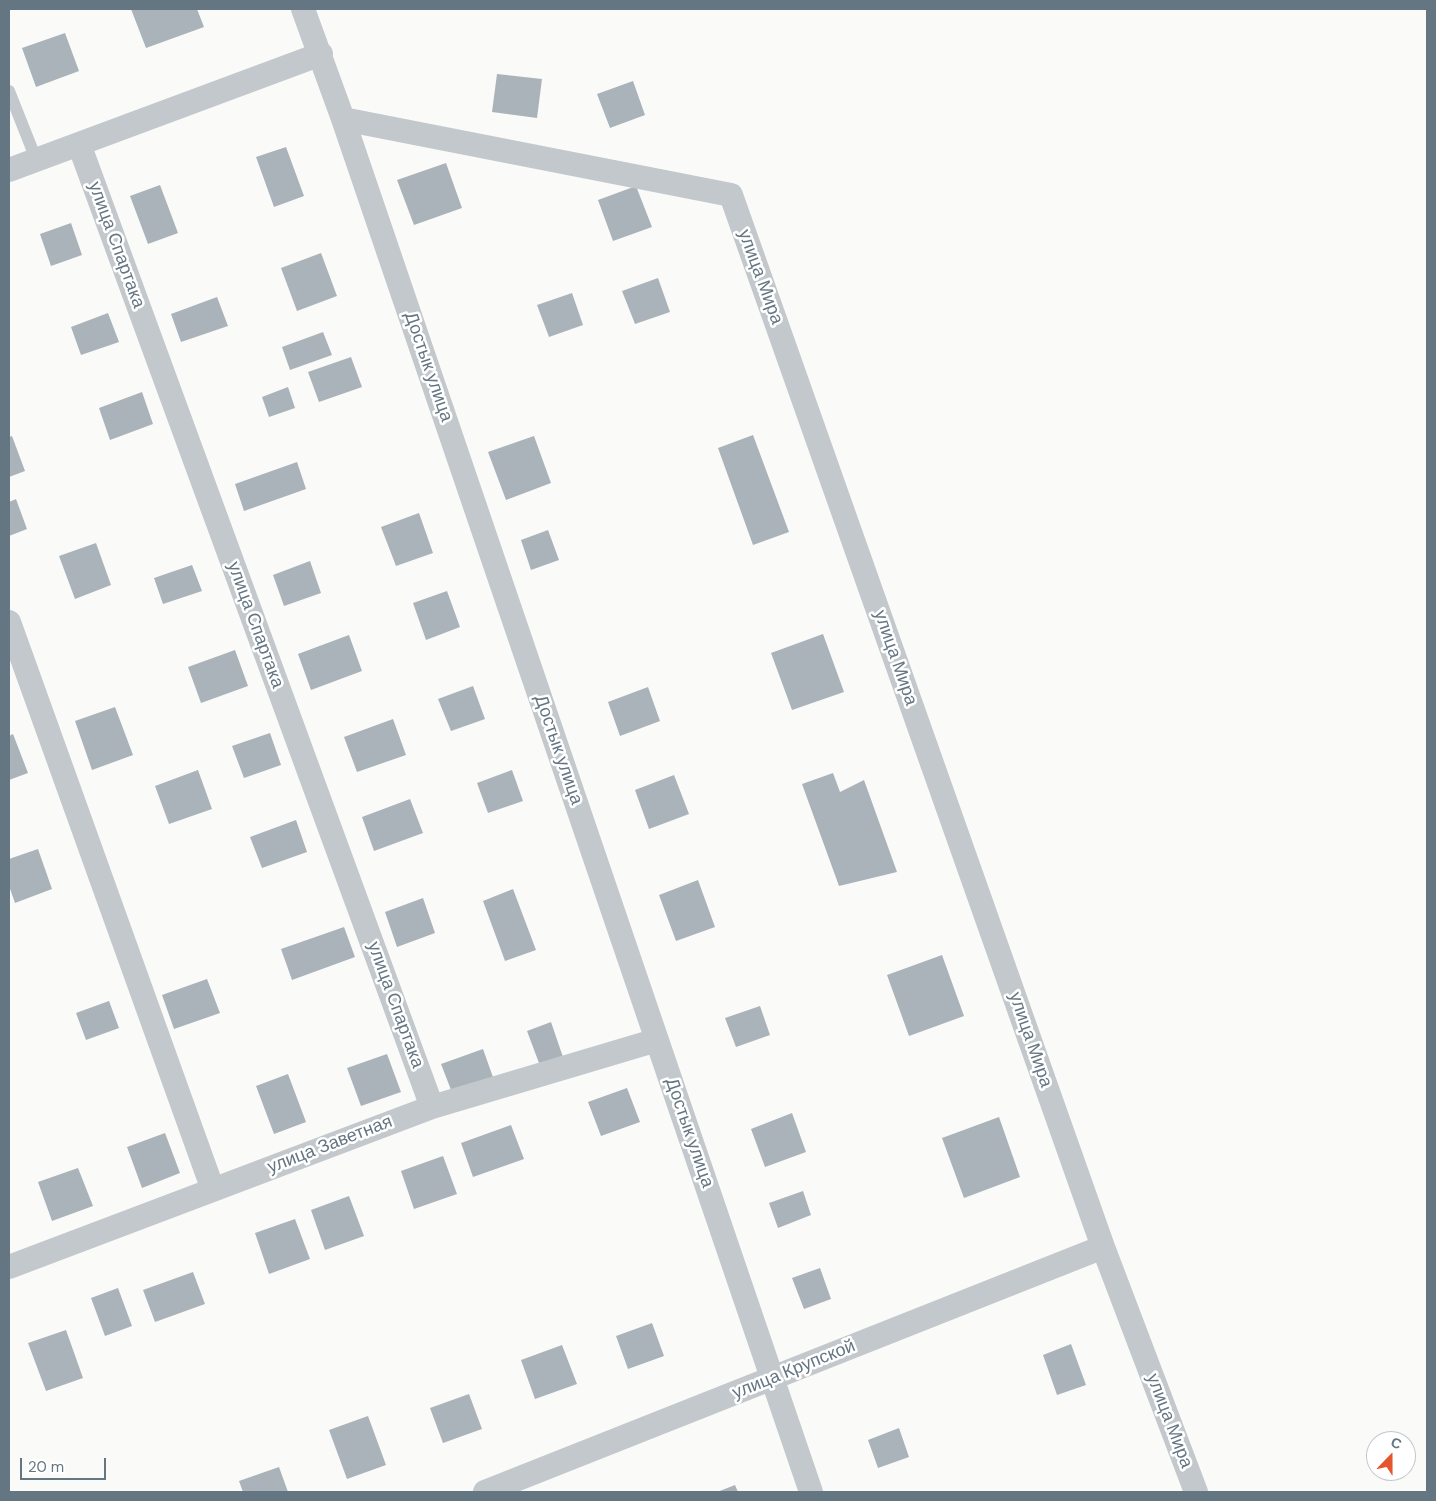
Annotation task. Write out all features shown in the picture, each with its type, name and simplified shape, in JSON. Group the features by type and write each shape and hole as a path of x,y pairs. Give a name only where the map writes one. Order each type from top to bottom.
{"street":[{"name":"Достык улица","path":"303,9 321,54 811,1492"},
{"path":"9,170 321,54"},
{"name":"улица Мира","path":"343,119 731,195 1103,1247 1196,1492"},
{"name":"улица Спартака","path":"79,144 432,1107"},
{"path":"9,622 213,1190"},
{"name":"улица Заветная","path":"11,1259 213,1190 432,1107 657,1040"},
{"name":"улица Крупской","path":"484,1492 1103,1247"}],"lane":[{"path":"9,91 36,159"}],"building":[{"path":"131,9 197,9 204,27 146,48"},
{"path":"65,33 79,71 36,87 22,48"},
{"path":"497,74 542,79 537,118 492,112"},
{"path":"633,81 645,115 610,128 597,94"},
{"path":"286,147 304,196 274,207 256,157"},
{"path":"446,163 462,208 414,225 397,180"},
{"path":"160,185 178,233 148,244 130,196"},
{"path":"636,186 652,227 613,241 598,200"},
{"path":"71,223 82,255 51,266 40,234"},
{"path":"321,253 337,296 297,311 281,268"},
{"path":"658,278 670,312 635,324 622,291"},
{"path":"572,293 583,325 549,337 537,305"},
{"path":"217,297 228,326 181,342 171,314"},
{"path":"108,313 119,342 81,355 71,327"},
{"path":"323,332 332,355 290,370 282,347"},
{"path":"351,357 362,387 319,402 308,372"},
{"path":"288,387 295,408 269,417 262,397"},
{"path":"142,392 153,424 110,440 99,408"},
{"path":"753,435 789,532 753,545 718,448"},
{"path":"12,436 25,471 9,477 9,437"},
{"path":"534,436 551,483 506,500 488,452"},
{"path":"297,462 306,489 244,511 235,484"},
{"path":"16,499 27,529 9,536 9,502"},
{"path":"419,513 433,553 396,566 381,527"},
{"path":"548,530 559,560 531,570 521,540"},
{"path":"96,543 111,585 75,599 59,556"},
{"path":"310,561 321,593 284,606 273,575"},
{"path":"192,565 202,591 163,604 154,578"},
{"path":"447,591 460,627 426,640 413,603"},
{"path":"823,634 844,692 792,710 771,653"},
{"path":"349,635 362,671 311,690 298,654"},
{"path":"235,650 248,686 201,703 188,667"},
{"path":"473,686 485,719 451,731 438,699"},
{"path":"648,687 660,721 620,736 608,702"},
{"path":"115,707 133,755 92,770 75,721"},
{"path":"393,719 406,755 357,772 344,737"},
{"path":"270,733 281,765 244,778 232,746"},
{"path":"13,734 28,773 9,780 9,736"},
{"path":"198,770 212,809 169,824 155,786"},
{"path":"512,770 523,801 488,813 477,783"},
{"path":"833,773 840,792 864,780 897,872 839,886 802,784"},
{"path":"674,775 689,814 649,829 635,790"},
{"path":"410,799 423,833 374,851 362,817"},
{"path":"296,820 307,852 262,868 250,837"},
{"path":"38,849 52,889 15,903 9,886 9,859"},
{"path":"698,880 715,927 676,941 659,895"},
{"path":"513,889 536,950 505,961 483,901"},
{"path":"423,898 435,933 397,947 385,912"},
{"path":"344,927 355,957 292,980 281,949"},
{"path":"942,955 964,1016 909,1036 887,975"},
{"path":"207,979 220,1013 174,1029 162,995"},
{"path":"109,1001 119,1028 86,1040 76,1013"},
{"path":"760,1006 770,1035 736,1047 725,1018"},
{"path":"551,1022 565,1063 542,1071 527,1031"},
{"path":"483,1049 494,1080 453,1095 441,1064"},
{"path":"387,1054 401,1092 361,1106 347,1068"},
{"path":"288,1074 306,1122 274,1134 256,1086"},
{"path":"627,1088 640,1122 601,1136 588,1102"},
{"path":"792,1113 806,1152 765,1167 751,1129"},
{"path":"999,1117 1020,1177 964,1198 942,1138"},
{"path":"511,1125 524,1159 473,1177 461,1143"},
{"path":"165,1133 180,1173 142,1188 127,1147"},
{"path":"443,1156 457,1194 414,1209 401,1171"},
{"path":"78,1168 93,1206 52,1221 38,1182"},
{"path":"803,1191 811,1215 778,1228 769,1203"},
{"path":"349,1196 364,1236 325,1250 311,1210"},
{"path":"295,1219 310,1259 269,1274 255,1233"},
{"path":"820,1268 831,1299 804,1309 792,1278"},
{"path":"193,1272 205,1304 155,1322 143,1290"},
{"path":"118,1288 132,1326 105,1336 91,1298"},
{"path":"652,1323 664,1356 628,1369 616,1336"},
{"path":"66,1330 83,1378 46,1391 28,1343"},
{"path":"1071,1344 1086,1385 1057,1395 1043,1355"},
{"path":"562,1345 577,1384 535,1399 521,1360"},
{"path":"469,1394 482,1429 443,1443 430,1408"},
{"path":"368,1416 386,1465 347,1479 329,1430"},
{"path":"899,1428 909,1457 878,1468 868,1440"},
{"path":"279,1467 288,1492 243,1492 239,1481"},
{"path":"735,1485 738,1492 717,1492"}]}
